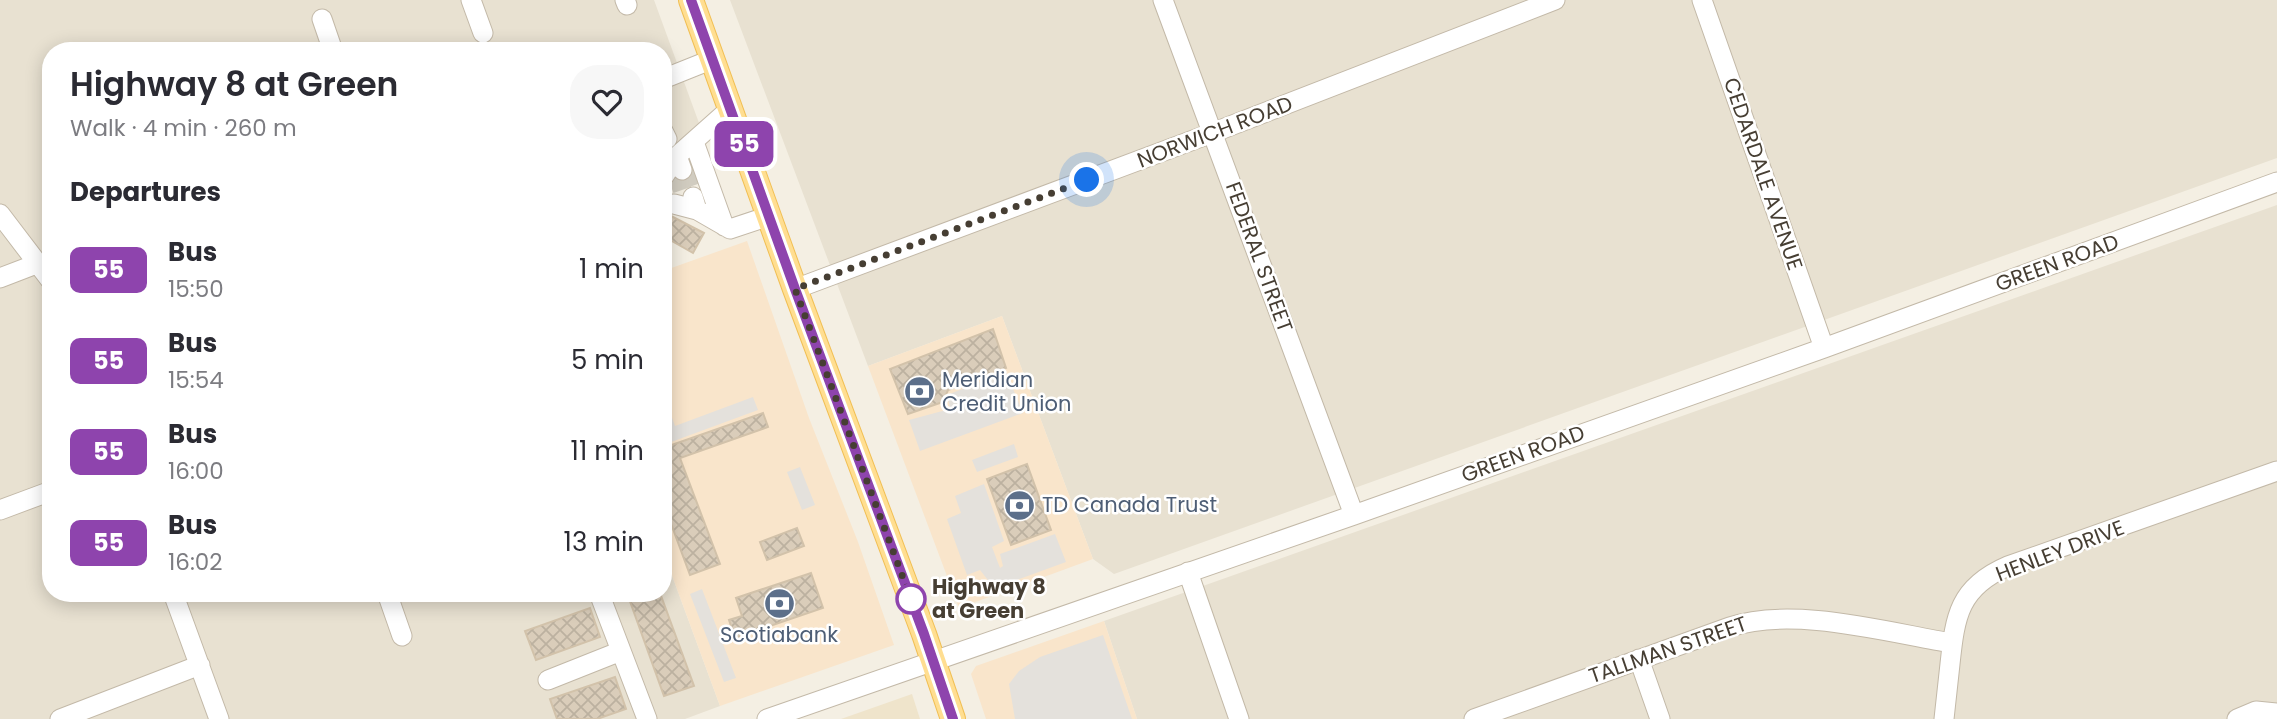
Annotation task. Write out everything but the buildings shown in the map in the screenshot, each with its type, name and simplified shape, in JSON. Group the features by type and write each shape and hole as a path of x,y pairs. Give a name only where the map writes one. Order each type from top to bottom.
{"main road":[{"path":"691,0 953,719"}],"street":[{"path":"471,0 483,33"},
{"name":"FEDERAL STREET","path":"1163,0 1354,514"},
{"name":"NORWICH ROAD","path":"795,289 1213,133 1555,0"},
{"name":"CEDARDALE AVENUE","path":"1702,0 1824,348"},
{"path":"322,19 330,42"},
{"path":"672,75 713,59"},
{"path":"681,168 694,142 731,108"},
{"path":"694,142 724,226"},
{"name":"GREEN ROAD","path":"767,719 1824,348 2277,182"},
{"path":"692,200 730,229 769,216"},
{"path":"0,214 42,268"},
{"path":"0,278 39,263"},
{"name":"HENLEY DRIVE","path":"1944,719 1951,643 1961,604 1972,590 1999,570 2277,471"},
{"path":"0,510 42,494"},
{"path":"1188,572 1240,719"},
{"path":"176,602 219,719"},
{"path":"390,602 402,636"},
{"path":"602,602 647,719"},
{"name":"TALLMAN STREET","path":"1474,719 1745,622 1779,618 1835,624 1951,643"},
{"path":"548,680 621,651"},
{"path":"1639,659 1660,719"},
{"path":"60,719 200,665"},
{"path":"825,699 828,719"},
{"path":"2237,719 2256,711 2277,713"}],"shaded area":[{"path":"0,0 654,0 669,42 42,42 42,602 672,602 672,575 720,706 685,719 0,719"},
{"path":"730,0 2277,0 2277,158 1114,574 1093,559 1002,316 868,366"},
{"path":"672,49 699,123 672,148"},
{"path":"2277,205 2277,719 1137,719 1104,621"},
{"path":"747,241 809,418 858,542 894,645 720,706 672,575 672,268"},
{"path":"1002,316 1093,559 959,608 868,366"},
{"path":"1006,372 1023,413 920,451 909,420 946,410 950,407 947,395"},
{"path":"753,397 758,410 672,442 672,418 675,426"},
{"path":"1014,444 1018,457 977,472 972,460"},
{"path":"800,467 815,505 802,510 787,472"},
{"path":"984,484 1004,541 992,547 1000,568 1003,566 1000,554 1055,534 1066,562 1000,586 991,584 980,570 967,575 947,519 961,513 955,496"},
{"path":"702,589 736,678 724,682 690,594"},
{"path":"1104,621 1137,719 986,719 971,674 976,666"},
{"path":"1103,635 1132,719 1015,719 1009,684 1019,671 1040,657"},
{"path":"912,694 920,719 841,719"}],"tunnel":[{"path":"689,167 699,195"},
{"path":"676,172 686,200"}],"bus line":[{"name":"55","path":"691,0 953,719"}],"place":[{"name":"Meridian Credit Union","path":"919,392"},
{"name":"TD Canada Trust","path":"1019,505"},
{"name":"Highway 8 at Green","path":"911,599"},
{"name":"Scotiabank","path":"779,603"}],"route":[{"path":"911,599 795,289 1087,180"}]}
